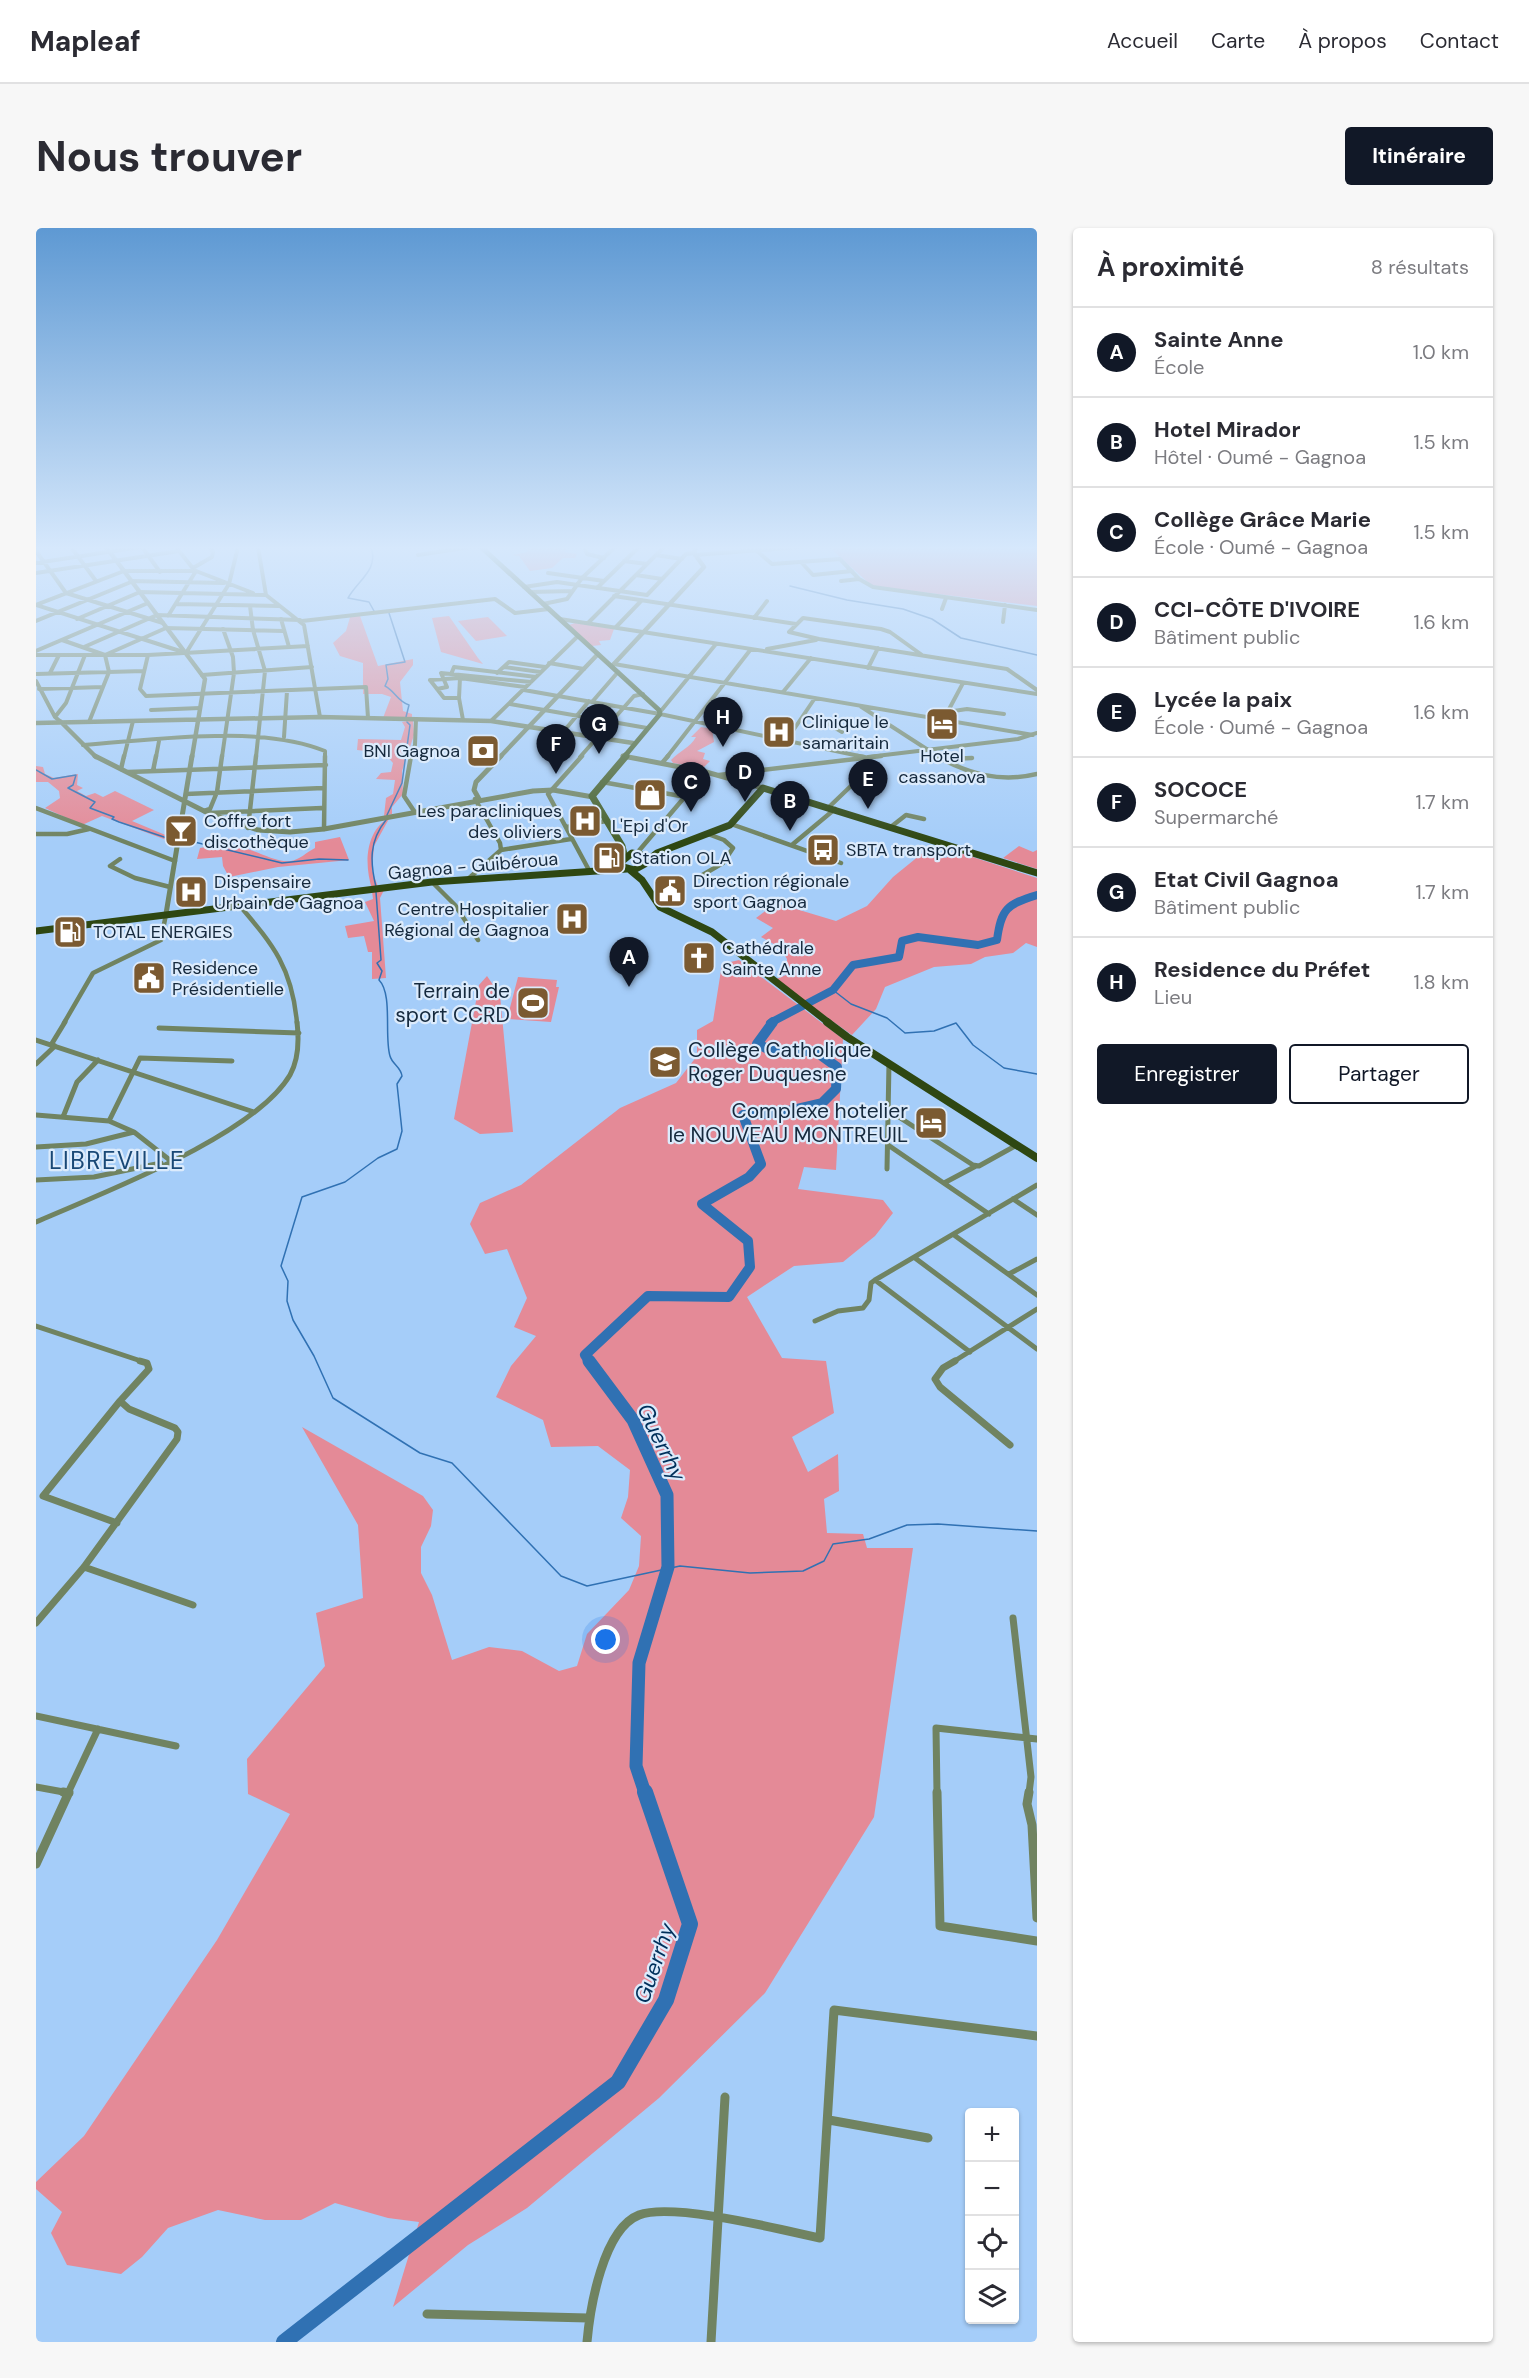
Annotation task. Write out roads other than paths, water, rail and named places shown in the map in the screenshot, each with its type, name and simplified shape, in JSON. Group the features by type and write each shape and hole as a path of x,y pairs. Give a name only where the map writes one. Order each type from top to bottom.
{"main road":[{"path":"589,646 613,665 660,713 633,743 593,797 622,846 623,860 628,869 645,884 660,907 714,934 848,1037 1037,1158"},
{"path":"622,846 640,852 657,853 708,834 731,824 763,788 892,826 1037,873"},
{"path":"604,871 640,852"},
{"path":"640,852 646,863 642,874 645,884"},
{"name":"Gagnoa - Guibéroua","path":"36,931 432,882 628,869 646,863 657,853"}],"street":[{"path":"36,653 51,646"},
{"path":"80,646 105,655 125,646"},
{"path":"162,646 186,653"},
{"path":"36,1064 53,1045 93,973 161,940 205,679 180,646"},
{"path":"186,653 191,646"},
{"path":"206,812 210,809 217,792 228,719 234,673 228,646"},
{"path":"248,828 256,737 264,692 265,671 258,646"},
{"path":"36,653 148,655 308,646 320,717"},
{"path":"491,721 568,646"},
{"path":"613,665 631,646"},
{"path":"660,713 715,646"},
{"path":"728,646 963,683 1037,692"},
{"path":"760,651 786,646"},
{"path":"863,646 1007,669 1037,692"},
{"path":"909,646 922,655"},
{"path":"868,668 878,648"},
{"path":"662,763 751,649"},
{"path":"501,850 501,843 477,799 474,790 476,782 598,654"},
{"path":"50,673 58,655"},
{"path":"55,717 60,713 85,655"},
{"path":"89,722 109,672 105,655"},
{"path":"148,655 140,689 146,696 366,687 368,718"},
{"path":"783,693 812,658"},
{"path":"488,681 509,662 545,667"},
{"path":"549,663 584,669"},
{"path":"613,665 1035,734"},
{"path":"202,675 312,667"},
{"path":"452,672 454,667 536,677"},
{"path":"504,667 540,672"},
{"path":"36,674 144,672"},
{"path":"437,689 447,687 441,673 452,672 531,682"},
{"path":"564,731 618,672"},
{"path":"460,678 459,698 463,720"},
{"path":"459,698 444,698 430,680 460,678 488,681 558,696 660,713 695,723 864,757"},
{"path":"36,681 55,717 96,757 185,797 206,812 248,828 290,832 324,829 477,799 553,790 593,797"},
{"path":"943,719 963,683"},
{"path":"39,688 103,687"},
{"path":"284,737 287,691"},
{"path":"590,872 548,794 634,696 642,694"},
{"path":"786,741 815,698"},
{"path":"510,704 647,728"},
{"path":"857,705 927,750 965,770 1017,781 1037,774"},
{"path":"151,710 200,708"},
{"path":"947,712 967,709 1004,714"},
{"path":"804,715 825,722 842,732"},
{"path":"36,723 320,717 463,720 528,725 633,743"},
{"path":"414,811 404,795 407,769 415,746 416,719"},
{"path":"120,769 133,721"},
{"path":"719,776 1018,739 1035,734"},
{"path":"83,745 284,737 325,750 322,808 324,829"},
{"path":"153,771 159,741"},
{"path":"623,756 706,772 763,788"},
{"path":"943,758 972,758"},
{"path":"128,772 326,765"},
{"path":"640,852 706,772"},
{"path":"602,782 686,797"},
{"path":"793,844 832,808 853,784"},
{"path":"185,797 217,792 323,788"},
{"path":"36,808 175,861"},
{"path":"206,812 322,808"},
{"path":"892,826 906,815 924,819"},
{"path":"566,827 607,822"},
{"path":"731,824 753,834 793,844 841,863"},
{"path":"36,834 67,834 90,829"},
{"path":"699,877 723,863 734,848 728,842 708,834"},
{"path":"468,879 501,850 571,839"},
{"path":"120,859 110,866 135,878 170,887"},
{"path":"432,882 454,905 478,940"},
{"path":"36,1222 171,1161 254,1112 269,1100 291,1074 298,1052 299,1033 279,954 240,906"},
{"path":"159,1028 299,1033"},
{"path":"36,1040 254,1112"},
{"path":"109,1121 140,1058 232,1060"},
{"path":"63,1117 77,1082 98,1060"},
{"path":"887,1169 889,1063"},
{"path":"888,1110 976,1166"},
{"path":"36,1115 109,1121 134,1132 171,1161"},
{"path":"36,1147 64,1148 94,1144 134,1132"},
{"path":"888,1145 989,1214"},
{"path":"944,1183 1017,1145"},
{"path":"36,1180 94,1177 171,1161"},
{"path":"815,1321 838,1311 863,1308 869,1300 871,1283 875,1280 1037,1185"},
{"path":"1013,1199 1037,1215"},
{"path":"954,1235 1037,1295"},
{"path":"915,1258 1037,1348"},
{"path":"1009,1274 1037,1259"},
{"path":"875,1280 970,1352"},
{"path":"1010,1445 940,1387 935,1379 943,1368 1037,1309"},
{"path":"36,1326 149,1365 43,1496 117,1523"},
{"path":"36,1623 84,1567 177,1439 178,1432 175,1428 129,1409 120,1401"},
{"path":"84,1567 193,1605"},
{"path":"1013,1618 1031,1777 1027,1804 1034,1826 1037,1918"},
{"path":"36,1716 176,1746"},
{"path":"1037,1739 936,1728 940,1926 1037,1941"},
{"path":"36,1864 98,1730"},
{"path":"36,1786 69,1793"},
{"path":"587,2342 588,2318 609,2250 623,2226 639,2215 672,2210 820,2238 834,2010 1037,2036"},
{"path":"711,2342 725,2097"},
{"path":"829,2120 928,2138"},
{"path":"427,2314 588,2318"}],"waterway":[{"path":"400,646 405,662 386,665 388,679 385,686 409,705 406,717"},
{"path":"995,646 1037,655"},
{"path":"387,815 402,783 410,725 407,722"},
{"path":"36,770 52,779 76,775 73,785 68,788 95,802 90,808 114,817 112,819 119,822 170,839"},
{"path":"376,887 372,852 376,836 386,820"},
{"path":"186,840 282,863 319,859 348,860"},
{"path":"376,892 381,960 377,963 382,971 379,980 386,995 388,1048 402,1076 397,1084 402,1131 397,1149 378,1158 345,1182 302,1197 281,1266 288,1281 287,1301 293,1320 314,1356 333,1398 420,1453 452,1463 561,1576 587,1586 680,1566 750,1573 803,1571 824,1561 833,1544 869,1539 907,1525 938,1524 1037,1531"},
{"name":"Guerrhy","path":"770,1023 833,990 853,965 899,957 902,941 918,937 978,945 997,940 1001,921 1007,909 1019,901 1037,895"},
{"path":"833,990 851,1004 887,1018 905,1033 934,1031 956,1023 973,1045 1004,1068 1037,1074"},
{"name":"Guerrhy","path":"590,1362 585,1355 648,1296 729,1297 750,1267 748,1241 702,1204 749,1177 761,1164 743,1115 779,1113 822,1103 836,1089 837,1067 815,1051 773,1051 757,1044 773,1022"},
{"name":"Guerrhy","path":"589,1361 633,1420 667,1495 668,1567 639,1663 636,1766 645,1793"},
{"name":"Guerrhy","path":"284,2342 618,2082 666,2000 690,1924 645,1792"}],"place":[{"name":"Hotel cassanova","path":"942,724"},
{"name":"Clinique le samaritain","path":"779,732"},
{"name":"Residence du Préfet","path":"723,747"},
{"name":"BNI Gagnoa","path":"483,751"},
{"name":"Etat Civil Gagnoa","path":"599,754"},
{"name":"SOCOCE","path":"556,774"},
{"name":"L'Epi d'Or","path":"650,795"},
{"name":"CCI-CÔTE D'IVOIRE","path":"745,802"},
{"name":"Lycée la paix","path":"868,809"},
{"name":"Collège Grâce Marie","path":"691,812"},
{"name":"Les paracliniques des oliviers","path":"585,821"},
{"name":"Coffre fort discothèque","path":"181,831"},
{"name":"Hotel Mirador","path":"790,831"},
{"name":"SBTA transport","path":"823,850"},
{"name":"Station OLA","path":"609,858"},
{"name":"Direction régionale sport Gagnoa","path":"670,891"},
{"name":"Dispensaire Urbain de Gagnoa","path":"191,892"},
{"name":"Centre Hospitalier Régional de Gagnoa","path":"572,919"},
{"name":"TOTAL ENERGIES","path":"70,932"},
{"name":"Cathédrale Sainte Anne","path":"699,958"},
{"name":"Residence Présidentielle","path":"149,978"},
{"name":"Sainte Anne","path":"629,987"},
{"name":"Terrain de sport CCRD","path":"533,1003"},
{"name":"Collège Catholique Roger Duquesne","path":"665,1062"},
{"name":"Complexe hotelier le NOUVEAU MONTREUIL","path":"931,1123"}],"district":[{"name":"LIBREVILLE","path":"117,1161"}]}
